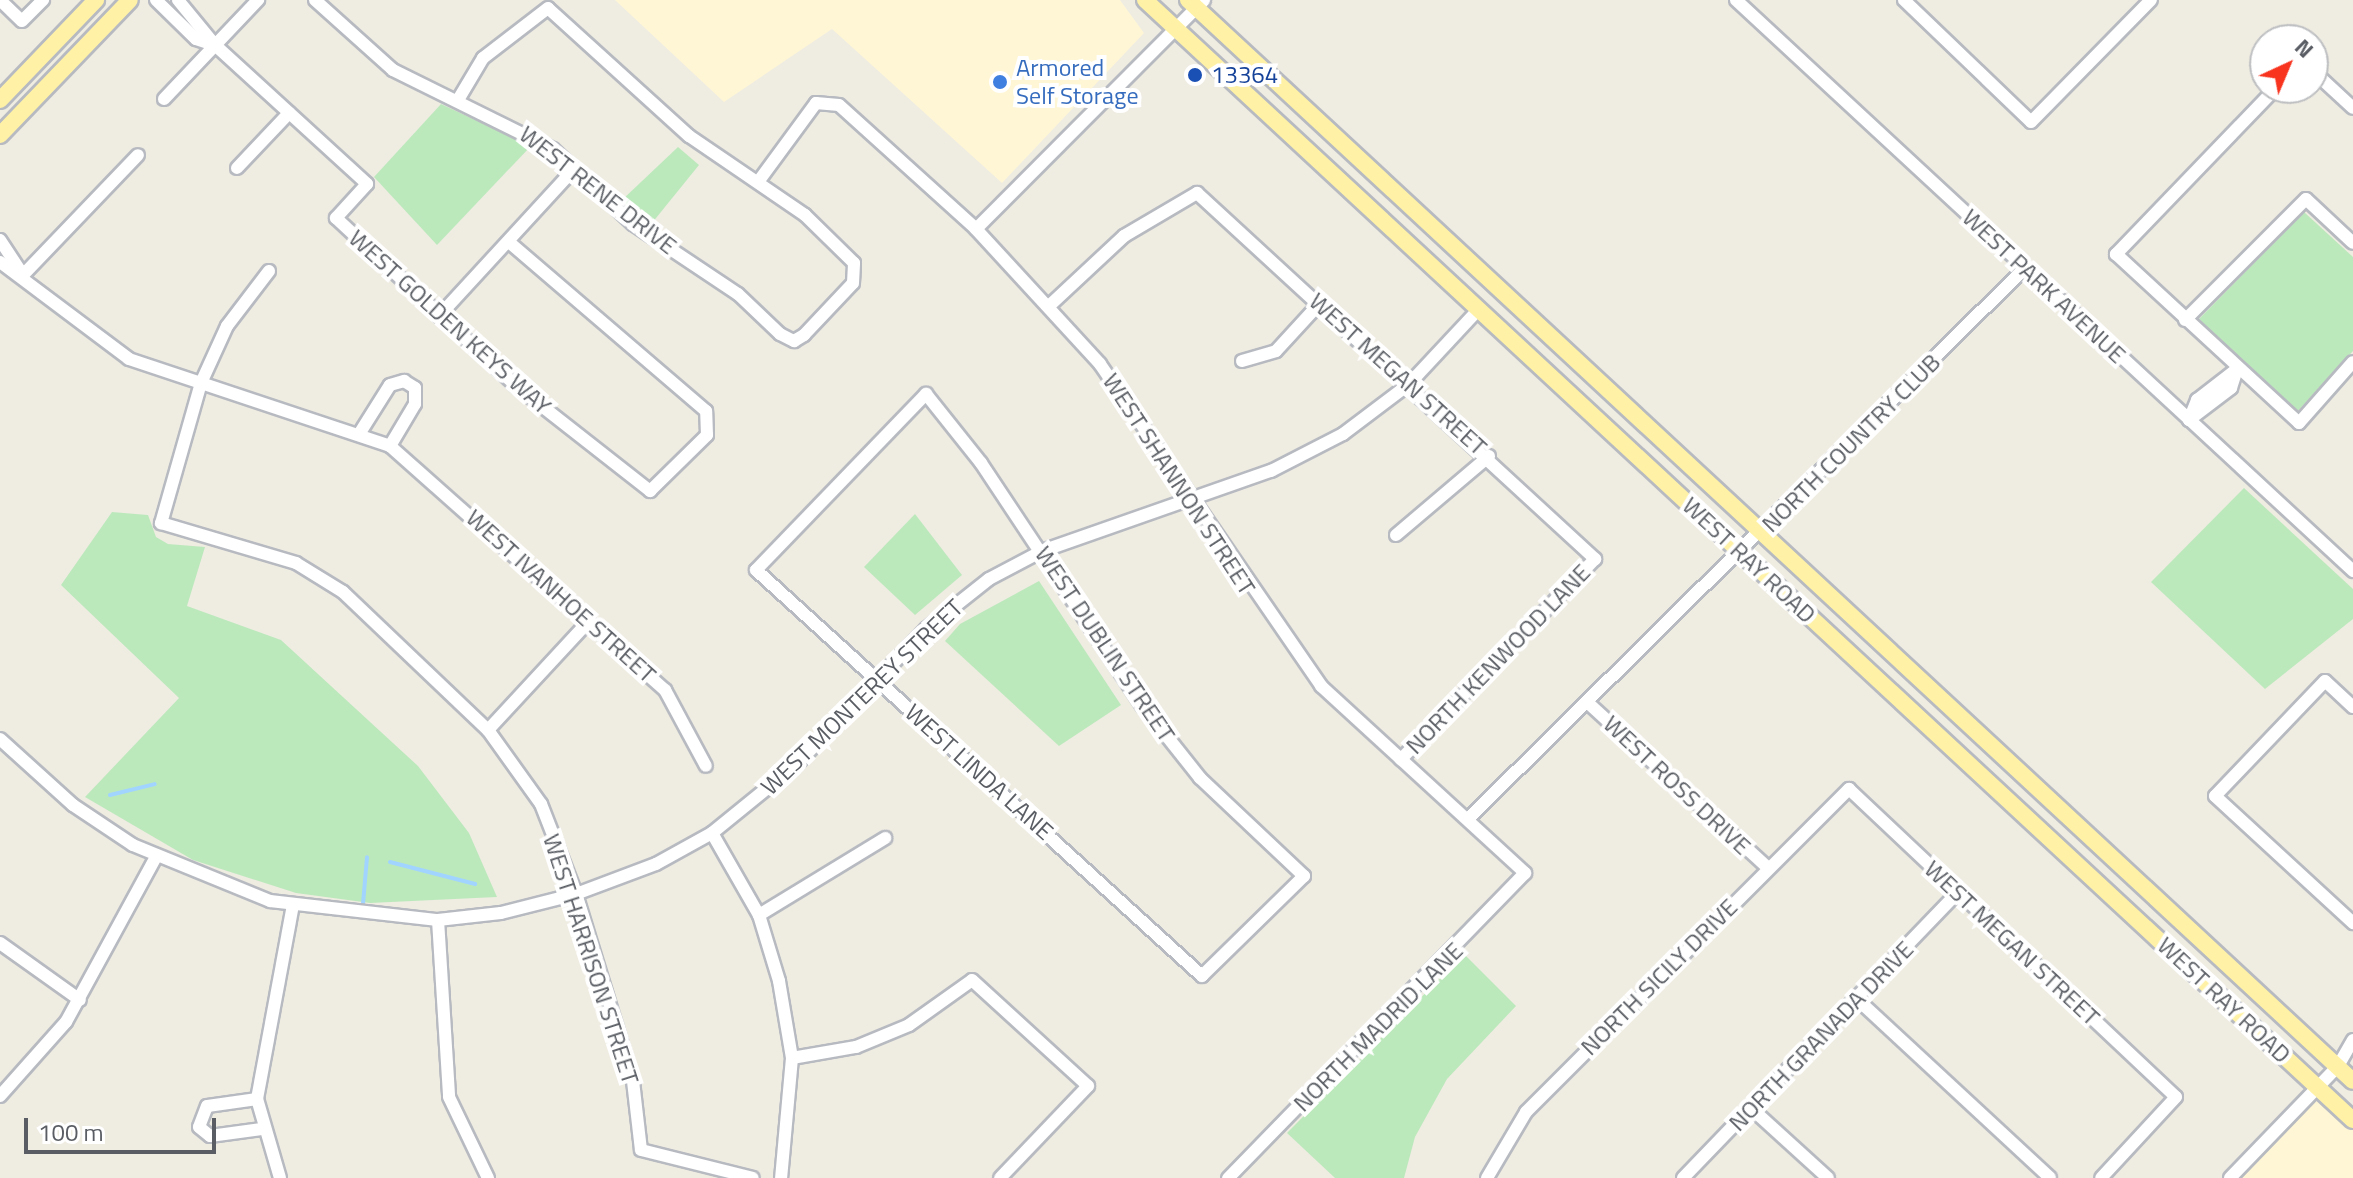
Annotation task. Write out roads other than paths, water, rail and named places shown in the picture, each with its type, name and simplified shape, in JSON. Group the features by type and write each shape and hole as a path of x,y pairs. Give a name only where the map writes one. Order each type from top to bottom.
{"main road":[{"path":"0,100 96,0"},
{"path":"0,135 130,0"},
{"name":"WEST RAY ROAD","path":"1145,0 1189,7 2345,1065 2353,1081"},
{"name":"WEST RAY ROAD","path":"1189,7 1478,310 2353,1120"}],"street":[{"path":"0,0 22,21 43,0"},
{"name":"WEST GOLDEN KEYS WAY","path":"156,0 196,39 215,45"},
{"name":"WEST GOLDEN KEYS WAY","path":"178,0 215,45 367,184 336,218 439,316 634,485 650,491 711,423 657,364 576,306 509,242"},
{"path":"164,99 258,0"},
{"name":"WEST RENE DRIVE","path":"315,0 393,70 522,128 574,169 633,224 794,341 857,273 805,215 758,182"},
{"name":"WEST PARK AVENUE","path":"1736,0 2353,571"},
{"path":"1904,0 2031,122 2146,5 2132,0"},
{"path":"976,229 1189,7"},
{"path":"458,100 483,58 548,8 646,100 758,182"},
{"path":"2329,86 2353,108"},
{"name":"WEST SHANNON STREET","path":"758,182 799,122 828,100 976,229 1100,364 1188,500 1321,686 1470,817 1525,873"},
{"path":"2261,104 2116,254 2299,423 2353,362"},
{"path":"237,168 289,113"},
{"path":"23,275 138,155"},
{"path":"439,316 574,169"},
{"name":"WEST MEGAN STREET","path":"1049,306 1124,236 1197,193 1489,456 1595,559"},
{"path":"2185,320 2306,199 2353,243"},
{"name":"WEST IVANHOE STREET","path":"0,240 23,275"},
{"name":"WEST IVANHOE STREET","path":"0,262 23,275 114,351 201,383 361,431 390,446 665,690 706,766"},
{"name":"NORTH COUNTRY CLUB","path":"1470,817 1739,551 1762,533 2025,268"},
{"path":"201,383 227,326 269,271"},
{"path":"1242,361 1276,351 1320,303"},
{"name":"WEST MONTEREY STREET","path":"0,739 73,805 156,857 293,905 438,920 501,913 576,894 656,864 712,833 797,764 877,679 989,579 1042,551 1271,471 1343,434 1409,384 1478,310"},
{"path":"2189,420 2197,400 2237,369"},
{"path":"361,431 390,385 404,381 415,388 415,404 390,446"},
{"name":"WEST HARRISON STREET","path":"201,383 161,523 296,563 343,592 488,730 541,804 576,894 633,1081 641,1150 753,1178"},
{"name":"WEST DUBLIN STREET","path":"756,570 926,394 1042,551 1142,705 1200,778 1304,876 1202,976"},
{"path":"1396,535 1489,456"},
{"name":"NORTH KENWOOD LANE","path":"1401,759 1595,559"},
{"name":"WEST LINDA LANE","path":"756,570 1202,976"},
{"path":"488,730 588,622"},
{"path":"2353,707 2325,681 2215,796 2353,923"},
{"name":"WEST ROSS DRIVE","path":"1587,702 1768,868"},
{"name":"WEST MEGAN STREET","path":"1849,789 2176,1097 2101,1178"},
{"name":"NORTH SICILY DRIVE","path":"1487,1178 1526,1112 1849,789"},
{"path":"712,833 759,915 792,1058 781,1178"},
{"path":"759,915 885,838"},
{"path":"0,1096 80,1000 156,857"},
{"name":"NORTH MADRID LANE","path":"1228,1178 1525,873"},
{"name":"NORTH GRANADA DRIVE","path":"1683,1178 1958,892"},
{"path":"280,1178 262,1129 257,1099 293,905"},
{"path":"438,920 449,1097 488,1178"},
{"path":"0,943 80,1000"},
{"path":"792,1058 856,1047 909,1025 972,980 1088,1086 1000,1178"},
{"path":"1857,999 2050,1178"},
{"path":"2230,1178 2318,1087 2345,1065 2353,1040"},
{"path":"257,1099 207,1106 199,1127 210,1136 262,1129"},
{"path":"1751,1108 1828,1178"}],"waterway":[{"path":"110,795 155,784"},
{"path":"363,904 367,857"},
{"path":"390,862 475,884"}],"place":[{"name":"13364","path":"1195,75"},
{"name":"Armored Self Storage","path":"1000,82"}]}
